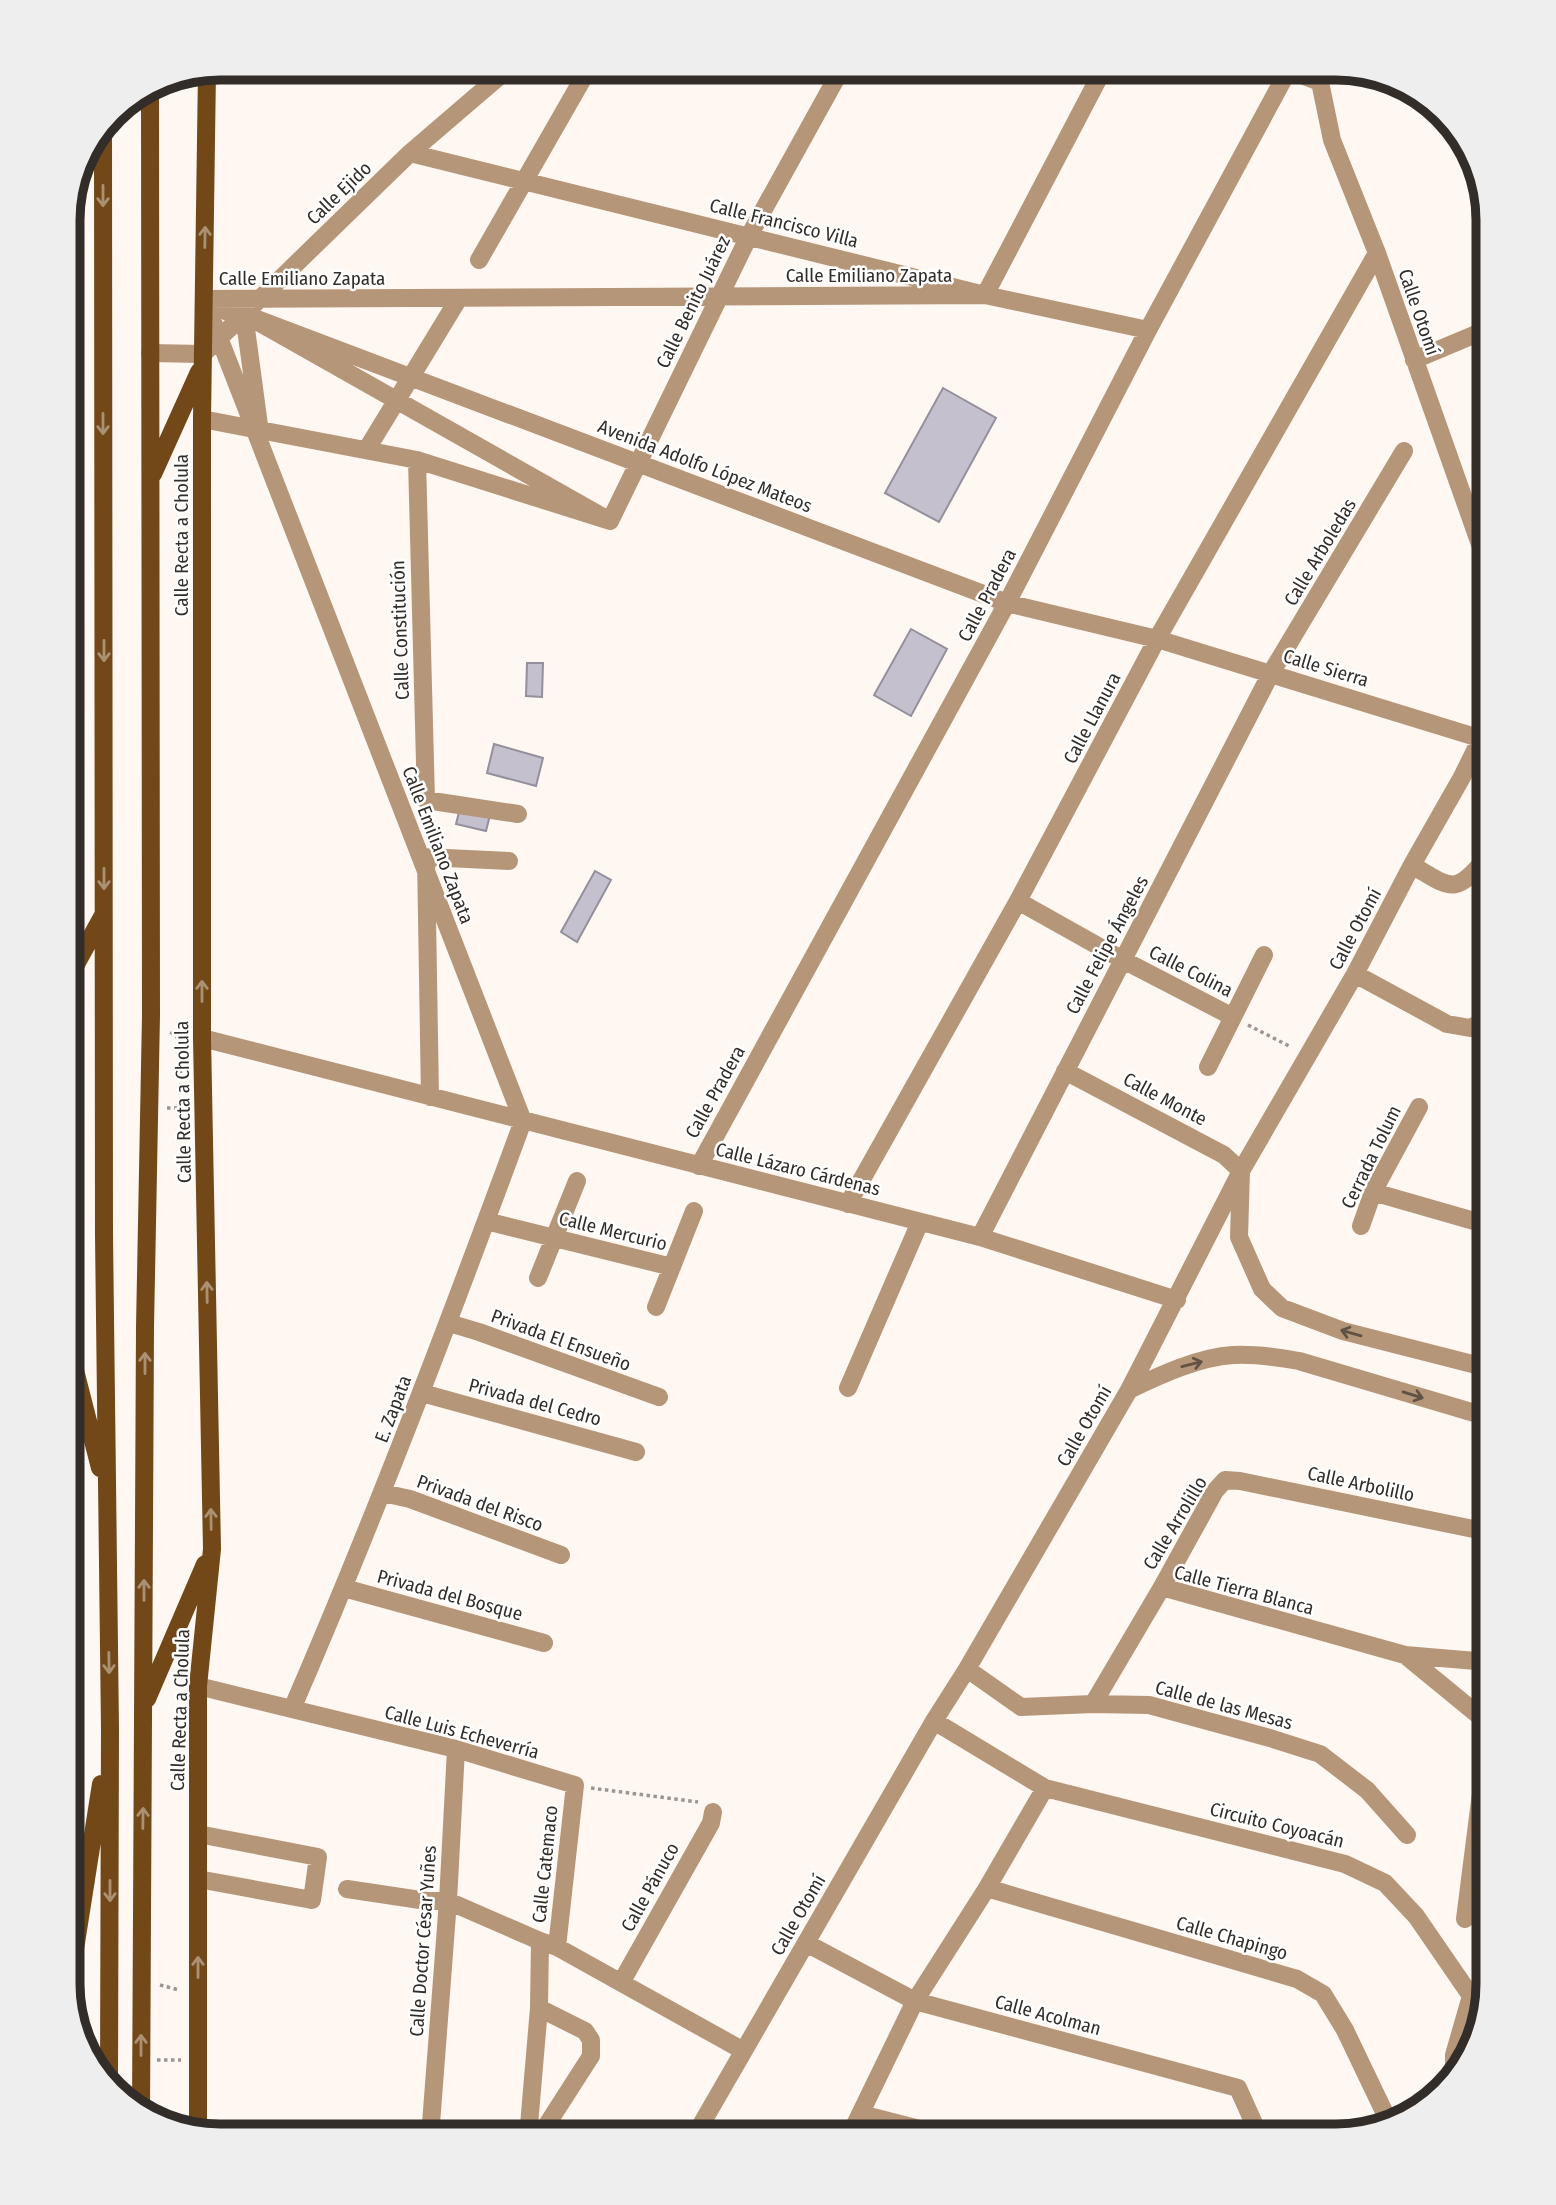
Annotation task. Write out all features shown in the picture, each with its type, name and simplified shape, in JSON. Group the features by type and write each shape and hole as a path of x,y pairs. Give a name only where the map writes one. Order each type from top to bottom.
{"main road":[{"name":"Calle Recta a Cholula","path":"198,2123 198,1685 212,1549 202,1038 202,359 207,81"},
{"name":"Calle Recta a Cholula","path":"141,2100 145,1327 152,1015 149,100"},
{"path":"103,144 104,1235 110,1729 109,2069"},
{"path":"150,481 202,359"},
{"path":"81,956 104,914"},
{"path":"80,1392 107,1497"},
{"path":"144,1705 212,1549"},
{"path":"80,1918 110,1729"},
{"path":"141,2071 148,2104"}],"street":[{"name":"Calle Ejido","path":"202,359 219,338 410,153 494,81"},
{"path":"479,260 582,81"},
{"name":"Calle Benito Juárez","path":"610,521 749,236 835,81"},
{"path":"985,295 1097,81"},
{"name":"Calle Pradera","path":"699,1166 1007,603 1148,330 1282,81"},
{"name":"Calle Otomí","path":"1322,81 1332,140 1377,253 1476,534"},
{"name":"Calle Francisco Villa","path":"410,153 985,295 1148,330"},
{"name":"Calle Llanura","path":"848,1204 1018,901 1157,639 1377,253"},
{"name":"Calle Emiliano Zapata","path":"523,1121 257,428 204,299 985,295"},
{"path":"368,449 459,298"},
{"name":"Avenida Adolfo López Mateos","path":"204,299 242,316 411,377 1007,603 1157,639"},
{"path":"242,316 257,428"},
{"name":"Avenida Adolfo López Mateos","path":"242,316 610,521"},
{"path":"1413,359 1476,335"},
{"path":"150,353 202,359"},
{"path":"202,419 417,460 610,521"},
{"name":"Calle Arboledas","path":"1272,673 1404,451"},
{"name":"Calle Constitución","path":"417,460 426,800 518,814"},
{"name":"Calle Sierra","path":"1157,639 1476,729"},
{"name":"Calle Felipe Ángeles","path":"980,1237 1272,673"},
{"name":"Calle Otomí","path":"701,2124 1129,1390 1241,1171 1355,974 1476,748"},
{"path":"430,1097 426,864 509,861"},
{"path":"1412,865 1441,883 1453,886 1467,881 1476,870"},
{"name":"Calle Colina","path":"1018,901 1233,1017"},
{"path":"1208,1067 1264,955"},
{"path":"1355,974 1447,1024 1470,1028 1476,1025"},
{"name":"Calle Lázaro Cárdenas","path":"202,1038 980,1237 1177,1300"},
{"name":"Calle Monte","path":"1065,1071 1224,1155 1241,1171"},
{"name":"Cerrada Tolum","path":"1361,1226 1373,1192 1419,1107"},
{"name":"E. Zapata","path":"292,1709 383,1493 523,1121"},
{"path":"1241,1171 1238,1237 1262,1289 1282,1308 1343,1331 1476,1365"},
{"path":"538,1278 577,1181"},
{"path":"1373,1192 1476,1222"},
{"name":"Calle Mercurio","path":"486,1221 672,1267 694,1211"},
{"path":"848,1388 920,1222"},
{"path":"656,1307 672,1267"},
{"name":"Privada El Ensueño","path":"449,1323 659,1397"},
{"path":"1129,1390 1172,1369 1231,1355 1268,1356 1299,1361 1476,1413"},
{"name":"Privada del Cedro","path":"422,1392 636,1452"},
{"name":"Calle Arbolillo","path":"1225,1480 1476,1530"},
{"name":"Calle Arrolillo","path":"1162,1587 1215,1491 1225,1480"},
{"name":"Privada del Risco","path":"383,1493 410,1499 561,1555"},
{"name":"Calle Tierra Blanca","path":"1093,1704 1162,1587 1405,1655 1476,1661"},
{"name":"Privada del Bosque","path":"344,1588 544,1643"},
{"name":"Calle Tierra Blanca","path":"1405,1655 1476,1713"},
{"name":"Calle de las Mesas","path":"967,1669 1021,1707 1149,1705 1320,1754 1367,1790 1406,1835"},
{"name":"Calle Luis Echeverría","path":"198,1685 456,1749 575,1786"},
{"name":"Circuito Coyoacán","path":"934,1721 1045,1788 1345,1864 1385,1883 1416,1916 1475,1998"},
{"name":"Calle Doctor César Yuñes","path":"431,2124 448,1901 456,1749"},
{"name":"Calle Catemaco","path":"529,2124 539,2008 575,1786"},
{"path":"855,2124 915,2001 987,1888 1045,1788"},
{"name":"Calle Pánuco","path":"622,1981 711,1822 713,1812"},
{"path":"1465,1919 1476,1832"},
{"path":"198,1834 318,1857 312,1900 198,1879"},
{"name":"Calle Chapingo","path":"987,1888 1297,1979 1323,1994 1345,2030 1387,2115"},
{"path":"347,1889 427,1901 448,1901 548,1944 622,1981 742,2050"},
{"name":"Calle Acolman","path":"806,1943 915,2001 1238,2088 1255,2124"},
{"path":"539,2008 585,2031 591,2040 591,2056 547,2124"},
{"path":"1454,2060 1473,2011"},
{"path":"860,2114 900,2124"}],"path":[{"name":"Calle Colina","path":"1233,1017 1308,1055"},
{"path":"180,1040 181,1108"},
{"path":"575,1786 702,1803 713,1812"}],"building":[{"path":"943,388 996,418 939,522 885,493"},
{"path":"911,629 947,649 911,716 874,695"},
{"path":"527,663 543,663 542,697 526,696"},
{"path":"494,744 543,758 536,786 487,773"},
{"path":"460,808 490,815 486,831 456,824"},
{"path":"595,871 611,880 577,942 561,932"}]}
